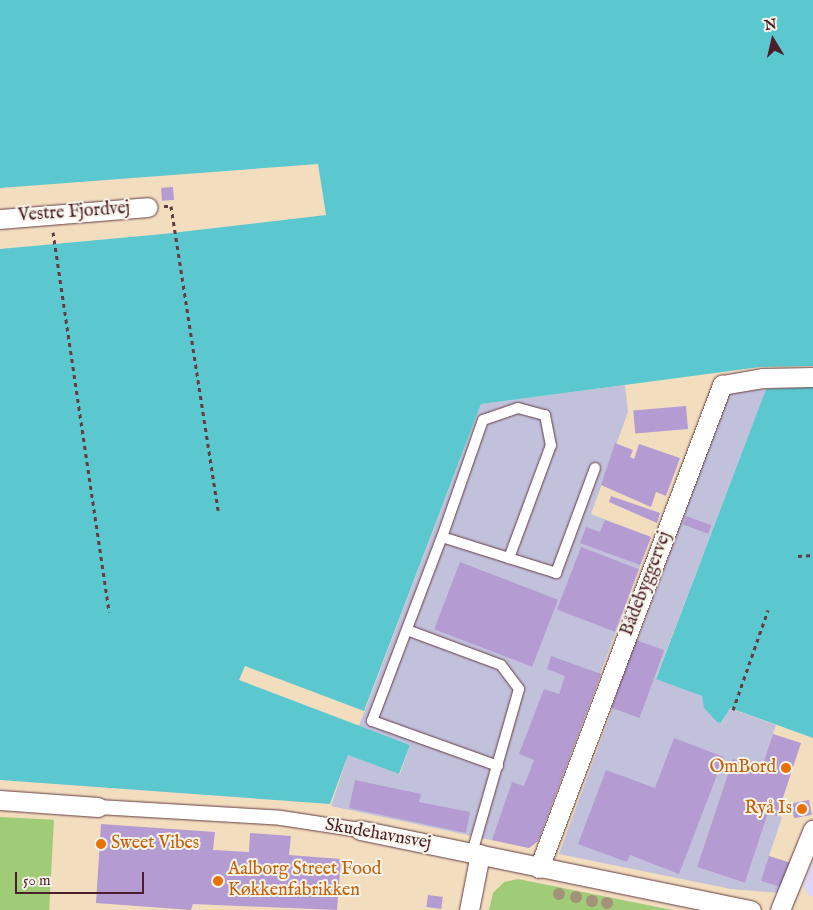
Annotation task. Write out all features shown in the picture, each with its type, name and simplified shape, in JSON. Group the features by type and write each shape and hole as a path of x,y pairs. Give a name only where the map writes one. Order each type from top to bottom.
{"street":[{"name":"Vestre Fjordvej","path":"0,219 148,207"},
{"name":"Bådebyggervej","path":"539,868 722,386 763,378 813,377"},
{"name":"Skudehavnsvej","path":"0,800 281,818 360,830 751,910"},
{"path":"780,910 813,829"},
{"path":"469,910 476,854"}],"lane":[{"path":"498,766 372,721 442,537 483,420 518,408 545,415 551,445 509,558"},
{"path":"442,537 556,573 595,468"},
{"path":"407,630 502,665 519,690 476,854"}],"path":[{"path":"148,207 171,206 218,510"},
{"path":"50,215 109,612"},
{"path":"798,556 813,555"},
{"path":"734,710 768,610"}],"shaded area":[{"path":"625,385 628,412 591,514 651,537 538,841 529,848 331,806 348,755 400,774 410,745 359,726 481,404"},
{"path":"766,389 656,678 702,696 705,708 722,723 729,708 776,725 761,769 733,760 697,867 745,883 768,813 782,817 769,856 790,863 780,893 731,889 559,854 729,392"},
{"path":"813,861 813,896 809,896 803,886"}],"green space":[{"path":"0,817 54,820 49,910 0,910"},
{"path":"518,879 672,910 489,910 493,893 504,882"}],"water":[{"path":"0,0 813,0 813,366 760,367 481,404 364,711 245,666 239,680 410,745 399,774 348,755 330,804 0,780 0,249 163,234 326,215 318,164 0,188"},
{"path":"813,387 813,738 730,708 721,723 717,722 704,708 702,696 656,679 766,389"}],"building":[{"path":"173,187 174,200 162,201 161,188"},
{"path":"686,406 688,429 635,434 633,411"},
{"path":"615,443 633,450 630,457 634,459 639,444 680,458 666,496 656,492 651,507 601,485"},
{"path":"611,496 660,513 657,523 609,502"},
{"path":"686,516 711,525 708,534 683,524"},
{"path":"605,520 651,537 640,565 580,543 586,527 600,532"},
{"path":"581,547 639,569 615,632 557,610"},
{"path":"460,562 558,600 532,667 434,629"},
{"path":"636,640 664,650 640,718 611,708"},
{"path":"551,656 601,674 538,841 529,848 492,840 512,782 524,786 534,760 519,754 544,689 559,694 565,676 547,669"},
{"path":"773,734 801,743 777,816 768,813 745,883 697,867 733,759 761,769"},
{"path":"674,738 724,757 679,874 630,855 627,862 578,844 606,770 655,788"},
{"path":"355,780 421,794 419,802 470,812 466,833 349,808"},
{"name":"Ryå Is","path":"809,800 812,815 794,818 791,803"},
{"name":"Aalborg Street Food Køkkenfabrikken","path":"101,824 215,832 213,850 249,852 250,833 291,836 289,855 341,859 337,910 193,904 191,910 96,903"},
{"path":"769,856 790,863 782,888 761,881"},
{"path":"428,895 443,897 441,909 426,907"}],"place":[{"name":"OmBord","path":"786,768"},
{"name":"Ryå Is","path":"802,809"},
{"name":"Sweet Vibes","path":"101,844"},
{"name":"Aalborg Street Food Køkkenfabrikken","path":"218,881"}]}
